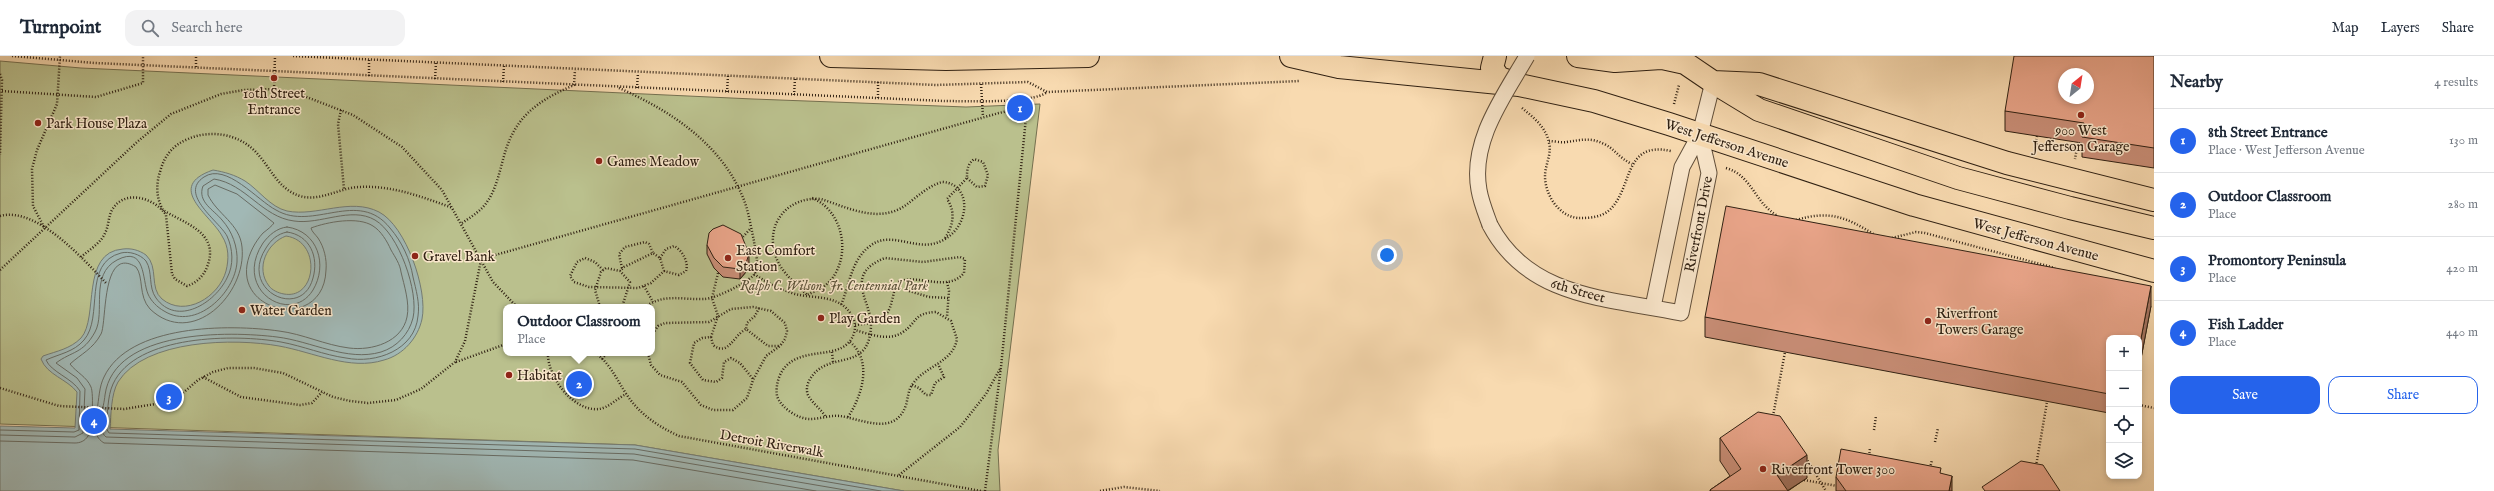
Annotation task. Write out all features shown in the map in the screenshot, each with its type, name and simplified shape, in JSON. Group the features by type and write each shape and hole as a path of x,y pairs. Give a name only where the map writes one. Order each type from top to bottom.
{"main road":[{"path":"831,56 946,58 1088,56"},
{"name":"West Jefferson Avenue","path":"1290,56 1339,68 1519,85 1594,101 1700,134 1914,205 2154,271"},
{"path":"1495,56 1492,68 1500,78 1519,85"},
{"path":"1578,56 1615,61 1657,57 1685,63 1759,110 1958,178 2070,208 2154,228"},
{"path":"1713,82 1759,84 2006,163 2154,200"}],"street":[{"name":"6th Street","path":"1527,56 1490,120 1483,140 1478,174 1479,190 1490,225 1509,254 1525,269 1542,279 1582,294 1681,313"},
{"name":"Riverfront Drive","path":"1652,307 1682,167 1700,134 1713,82"},
{"name":"Riverfront Drive","path":"1681,313 1709,173 1700,134"}],"path":[{"path":"12,56 60,61 196,68 878,98 982,100 1028,98 1042,96 1047,92"},
{"path":"44,227 33,206 32,169 37,150 56,110 59,94 60,56"},
{"path":"2,91 101,97 143,83 143,56"},
{"path":"196,56 196,68"},
{"path":"274,89 275,56"},
{"path":"293,56 638,73 878,82 981,84 1028,82 1047,92 1204,84"},
{"path":"369,60 369,76"},
{"path":"436,63 436,79"},
{"path":"503,82 504,66"},
{"path":"574,85 575,70"},
{"path":"637,88 638,73"},
{"path":"0,74 2,91 0,156"},
{"path":"727,92 728,76"},
{"path":"794,95 795,79"},
{"path":"878,82 878,98"},
{"path":"981,84 983,117"},
{"path":"462,223 479,211 487,202 493,191 505,149 522,119 542,101 574,85"},
{"path":"1674,106 1679,85"},
{"path":"617,87 642,98 685,124 713,151 738,187 744,201 751,227 757,266 754,274 712,298 705,300 676,297 650,304"},
{"path":"0,270 44,227 137,142 171,114 221,94 244,90 274,89 304,96 341,110 379,130 402,147 433,180 453,208 493,282 514,304"},
{"path":"985,491 1001,367 1028,98"},
{"path":"481,260 983,117 1026,107"},
{"path":"1521,108 1539,122 1548,141 1550,150 1545,175 1549,194 1555,205 1573,217 1588,218 1602,215 1613,208 1620,196 1632,164 1653,149 1670,151"},
{"path":"341,110 338,124 344,189"},
{"path":"82,258 105,234 111,211 125,198 142,199 163,210 194,226 204,237 208,245 208,266 204,274 193,284 187,286 180,283 172,274 168,222 163,210 157,196 162,164 168,153 180,142 206,134 235,137 246,142 259,154 282,184 300,196 321,196 344,189 368,187 402,190 453,208"},
{"path":"1548,141 1567,142 1580,139 1598,141 1610,148 1620,158 1632,164"},
{"path":"943,240 953,221 952,207 947,199 967,178 968,166 971,162 978,159 983,162 988,175 986,186 977,188 967,178"},
{"path":"1727,168 1742,175 1767,208 1785,220"},
{"path":"807,295 780,264 773,240 777,222 783,211 797,201 812,198 870,214 879,215 895,211 938,183 946,182 957,189 963,199 964,217 958,230 943,240 924,245 893,240 872,244 856,259 841,305"},
{"path":"807,295 821,288 832,278 839,265 842,245 842,236 835,217 825,205 812,198"},
{"path":"893,207 895,211"},
{"path":"0,216 16,215 44,227 64,239 107,284"},
{"path":"1791,221 1814,215 1834,216 1859,224 1877,235"},
{"path":"739,242 751,227"},
{"path":"1889,238 1916,232 1925,233 2062,270"},
{"path":"623,304 631,284 621,270 619,254 625,247 645,242 649,244 653,253 660,258 664,271"},
{"path":"660,258 666,249 674,246 681,251 687,264 686,271 679,275 664,271"},
{"path":"603,270 612,268 621,270 653,253"},
{"path":"826,416 809,397 807,391 808,384 817,369 832,362 844,361 860,355 871,334 872,324 862,293 862,281 866,273 880,260 890,257 923,262 962,257 965,264 964,273 954,280 947,282 912,279 898,282 890,310 885,318 872,324 855,325"},
{"path":"603,270 595,262 585,258 577,262 570,272 571,279 574,282 596,287 630,288 644,286 656,280 664,271"},
{"path":"455,362 465,342 481,260"},
{"path":"599,304 596,287 603,270"},
{"path":"718,273 712,298 718,316 712,337 713,345 722,350 727,348 737,335 746,330"},
{"path":"754,274 785,291 825,297 841,305 849,311 855,325 855,330 850,342 840,349 832,352 807,354 796,359 784,369 777,386 778,398 782,404 794,414 810,419 826,416 848,417 878,425 893,421 906,406 912,385 951,354 956,345 957,334 947,317 936,312 923,313 914,320 903,333 896,336 871,334 855,330"},
{"path":"947,282 949,298 947,317"},
{"path":"644,286 653,302"},
{"path":"910,291 929,297 949,298"},
{"path":"746,330 747,323 755,316 759,308"},
{"path":"649,356 651,365 660,375 682,382 701,405 713,410 733,410 743,404 750,394 753,380 766,356 780,346 786,338 785,323 771,311 759,308 731,309 700,323 672,321 658,326 655,330"},
{"path":"746,330 768,346 780,346"},
{"path":"712,337 698,340 691,348 690,362 698,375 709,382 719,380 722,375 722,365 727,359 731,358 740,363 753,380"},
{"path":"848,417 858,400 863,369 860,355 850,342"},
{"path":"0,388 54,405 66,407 124,409 168,402 177,398 203,377 228,368 268,369 295,377 322,392 350,401 368,403 396,400 421,389 455,362 503,345"},
{"path":"832,352 832,362"},
{"path":"1772,421 1785,352"},
{"path":"548,356 551,372 557,386 576,402 596,410 602,409 626,394"},
{"name":"Detroit Riverwalk","path":"598,356 626,394 646,417 661,428 679,436 981,491"},
{"path":"912,385 919,388 926,395 931,395 935,383 944,377 938,364"},
{"path":"899,476 960,427 986,394 1001,367"},
{"path":"203,377 241,397 300,405 312,403 322,392"},
{"path":"2035,470 2047,402"},
{"path":"2142,406 2154,408"},
{"path":"1874,430 1876,416"},
{"path":"1935,442 1938,428"},
{"path":"1867,464 1870,448"},
{"path":"1802,452 1826,491"},
{"path":"1929,476 1932,460"},
{"path":"1804,480 1837,486 1840,491"},
{"path":"1100,491 1124,487 1160,491"}],"green space":[{"name":"Ralph C. Wilson, Jr. Centennial Park","path":"0,61 81,68 753,99 966,107 1040,104 998,450 1000,491 904,491 635,445 0,424"}],"water":[{"path":"213,170 234,175 245,181 275,206 287,211 310,212 357,206 379,212 389,219 398,231 413,260 422,292 423,307 420,326 409,345 403,350 391,358 371,363 345,362 261,343 216,343 192,345 169,350 148,357 131,368 118,382 113,398 110,429 635,445 904,491 0,491 0,426 75,428 77,392 52,373 41,359 43,356 68,347 81,338 86,329 96,273 101,261 110,253 123,249 138,251 146,255 152,265 158,294 162,299 171,304 181,306 200,302 216,289 222,280 227,267 227,249 222,236 195,202 191,193 192,185 199,177","holes":["286,236 298,240 306,248 310,258 311,269 309,280 303,288 295,293 280,293 273,290 265,279 263,272 265,257 273,244 279,239"]}],"building":[{"name":"900 West Jefferson Garage","path":"2014,56 2154,56 2154,148 2082,137 2084,123 2005,111"},
{"name":"Riverfront Towers Garage","path":"1726,206 2151,286 2142,335 2106,335 2106,393 1705,317"},
{"name":"East Comfort Station","path":"723,225 741,234 749,254 746,263 740,269 723,267 714,258 707,245 709,233 713,229"},
{"path":"1758,412 1780,416 1807,455 1777,475 1788,491 1711,491 1710,490 1741,469 1720,438"},
{"path":"1841,449 1941,468 1940,473 1952,476 1949,491 1846,491 1836,477"},
{"path":"2021,461 2043,465 2060,491 1985,491 1982,487"}],"place":[{"name":"10th Street Entrance","path":"274,78"},
{"name":"8th Street Entrance","path":"1020,108"},
{"name":"900 West Jefferson Garage","path":"2081,115"},
{"name":"Park House Plaza","path":"38,123"},
{"name":"Games Meadow","path":"599,161"},
{"name":"Gravel Bank","path":"415,256"},
{"name":"East Comfort Station","path":"728,258"},
{"name":"Water Garden","path":"242,310"},
{"name":"Play Garden","path":"821,318"},
{"name":"Riverfront Towers Garage","path":"1928,321"},
{"name":"Habitat","path":"509,375"},
{"name":"Outdoor Classroom","path":"579,384"},
{"name":"Promontory Peninsula","path":"169,397"},
{"name":"Fish Ladder","path":"94,421"},
{"name":"Riverfront Tower 300","path":"1763,469"}]}
